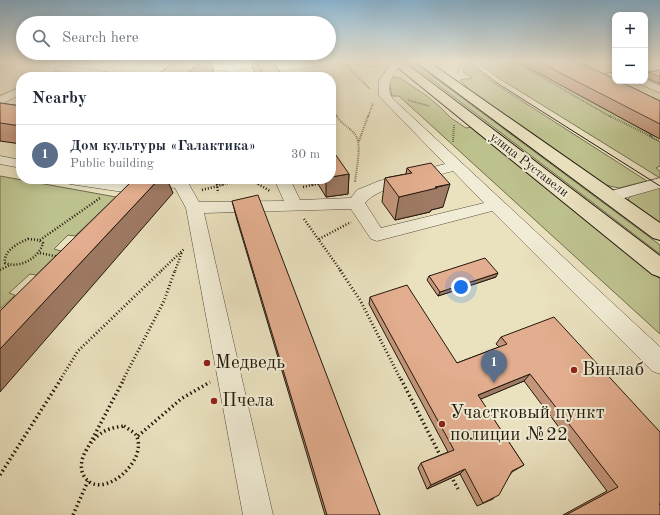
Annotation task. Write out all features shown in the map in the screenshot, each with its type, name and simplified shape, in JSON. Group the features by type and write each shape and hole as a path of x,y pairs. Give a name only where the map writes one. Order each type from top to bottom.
{"main road":[{"name":"улица Руставели","path":"422,86 660,268"},
{"name":"улица Руставели","path":"455,86 660,234"}],"street":[{"path":"384,86 385,96 454,157 660,363"},
{"path":"619,86 660,106"},
{"path":"0,101 16,93"},
{"path":"454,157 363,194 360,209 377,235 484,208"},
{"path":"0,160 16,163"},
{"path":"610,198 660,183"},
{"path":"104,184 124,187 136,184"},
{"path":"181,184 190,201 199,233 258,515"},
{"path":"284,184 294,206"},
{"path":"114,204 124,187"},
{"path":"190,201 360,209"}],"path":[{"path":"367,86 374,93"},
{"path":"558,86 615,119 653,136 660,141"},
{"path":"404,100 431,106"},
{"path":"319,239 360,209 354,188 359,142 373,101"},
{"path":"336,114 339,120 356,135 359,142"},
{"path":"454,122 454,157"},
{"path":"190,201 234,184"},
{"path":"40,240 43,243 43,248 40,253 26,262 11,264 5,263 3,255 7,250 20,241 34,239 40,240 124,187"},
{"path":"294,206 319,239 360,300 443,461"},
{"path":"0,475 78,350 199,233"},
{"path":"86,451 93,440 103,432 114,427 124,426 132,430 138,436 139,446 136,457 130,468 120,478 108,484 96,485 88,481 82,473 82,462 86,451 164,301 182,251"},
{"path":"40,253 60,257"},
{"path":"0,270 11,264"},
{"path":"138,436 181,399 228,372"},
{"path":"450,475 458,489"},
{"path":"73,515 88,481"}],"green space":[{"path":"390,86 412,86 427,96 451,118 466,128 472,127 660,279 660,334 399,96 392,96"},
{"path":"440,86 446,86 660,245 660,254"},
{"path":"466,86 499,86 647,181 619,188 605,185"},
{"path":"512,86 563,86 652,135 649,136 660,142 660,166 656,168 660,171 660,178"},
{"path":"0,176 16,179 16,184 44,184 116,197 75,236 68,235 54,249 61,251 36,275 30,274 9,293 15,295 0,309"},
{"path":"658,188 660,189 660,223 631,203 628,199 631,196"}],"building":[{"path":"586,86 629,86 660,101 660,124"},
{"path":"0,103 16,105 16,125 0,123"},
{"path":"336,155 349,174 336,176"},
{"path":"431,163 450,184 399,197 385,178 412,173 407,168"},
{"path":"129,184 154,184 0,349 0,311"},
{"path":"258,195 380,515 327,515 232,201"},
{"path":"485,258 498,273 440,292 429,276"},
{"path":"407,285 457,363 507,344 501,337 554,317 660,432 660,515 566,515 618,487 530,374 478,395 524,465 512,471 499,495 483,503 465,469 431,485 421,463 454,450 370,297"}],"tram line":[{"path":"502,86 660,186"}],"place":[{"name":"Медведь","path":"207,363"},
{"name":"Винлаб","path":"574,370"},
{"name":"Дом культуры «Галактика»","path":"494,383"},
{"name":"Пчела","path":"214,401"},
{"name":"Участковый пункт полиции №22","path":"442,424"}]}
